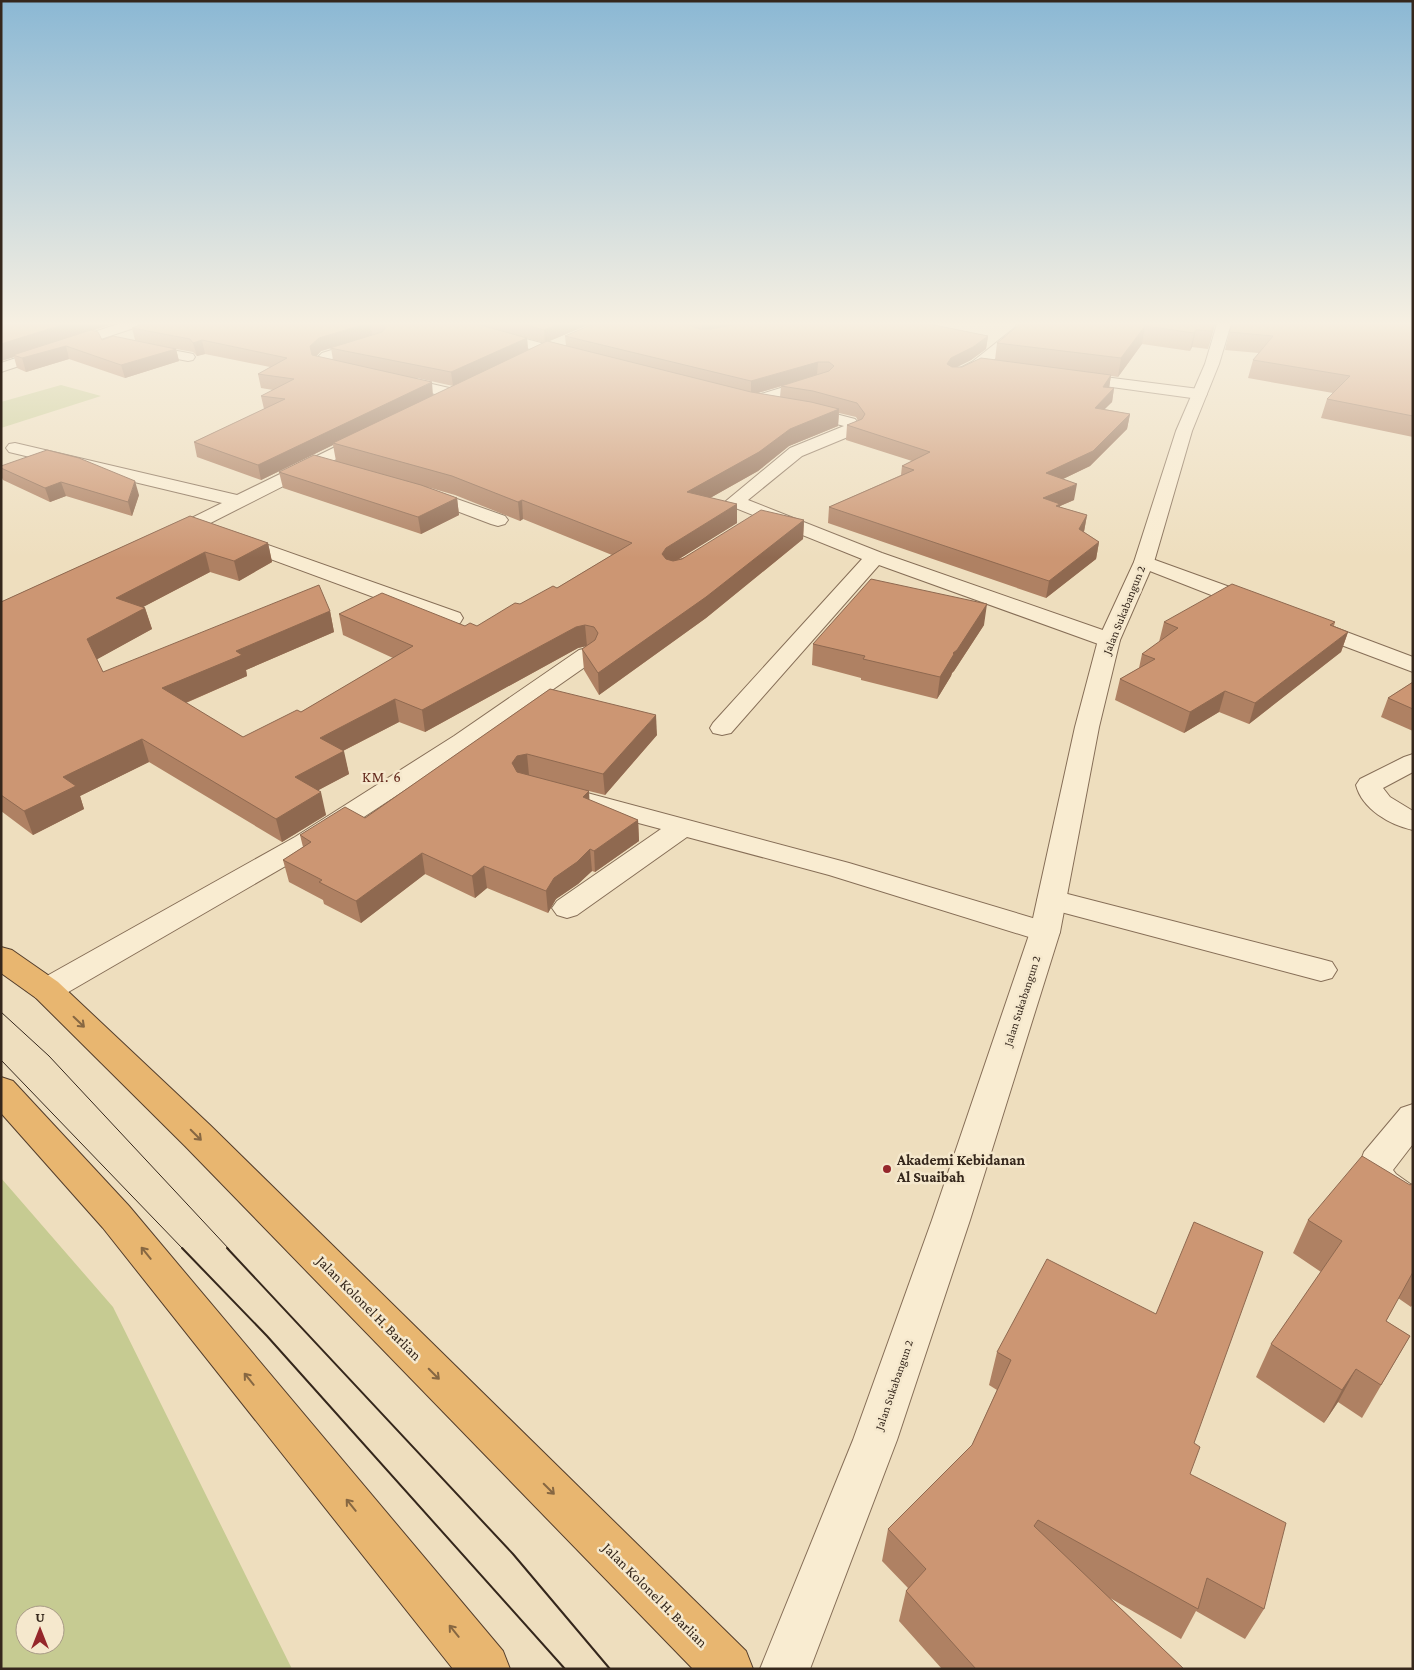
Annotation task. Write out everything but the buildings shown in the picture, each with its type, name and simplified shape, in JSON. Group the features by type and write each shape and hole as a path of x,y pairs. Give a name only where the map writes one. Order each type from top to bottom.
{"highway":[{"name":"Jalan Kolonel H. Barlian","path":"1,958 47,990 198,1136 728,1669"},
{"path":"1,1090 116,1217 485,1669"}],"street":[{"path":"428,405 434,402"},
{"path":"756,402 849,422 854,428 796,452 735,500 760,519 875,557 1110,640"},
{"path":"786,407 795,402"},
{"name":"Jalan Sukabangun 2","path":"785,1669 875,1440 951,1220 1045,932 1087,727 1110,640 1144,562 1184,430 1196,402"},
{"path":"149,546 380,429"},
{"path":"15,448 238,502"},
{"path":"315,463 343,470"},
{"path":"406,487 498,520"},
{"path":"192,525 452,618"},
{"path":"722,728 875,557"},
{"path":"1144,562 1413,665"},
{"path":"47,990 305,843 463,741 587,655"},
{"path":"1413,762 1369,785 1373,796 1380,802 1413,822"},
{"path":"538,788 839,869 1045,932"},
{"path":"567,908 684,826"},
{"path":"1052,900 1321,970"},
{"path":"1413,1118 1377,1162 1375,1172 1383,1185 1413,1208"}],"green space":[{"path":"1,402 82,402 1,428"},
{"path":"1,1178 113,1307 292,1669 1,1669"}],"tram line":[{"path":"1,1012 49,1056 229,1249"},
{"path":"1,1060 183,1249"},
{"path":"182,1248 267,1336 565,1669"},
{"path":"227,1248 513,1554 610,1669"}],"place":[{"name":"Akademi Kebidanan Al Suaibah","path":"887,1169"}],"district":[{"name":"KM. 6","path":"382,777"}]}
